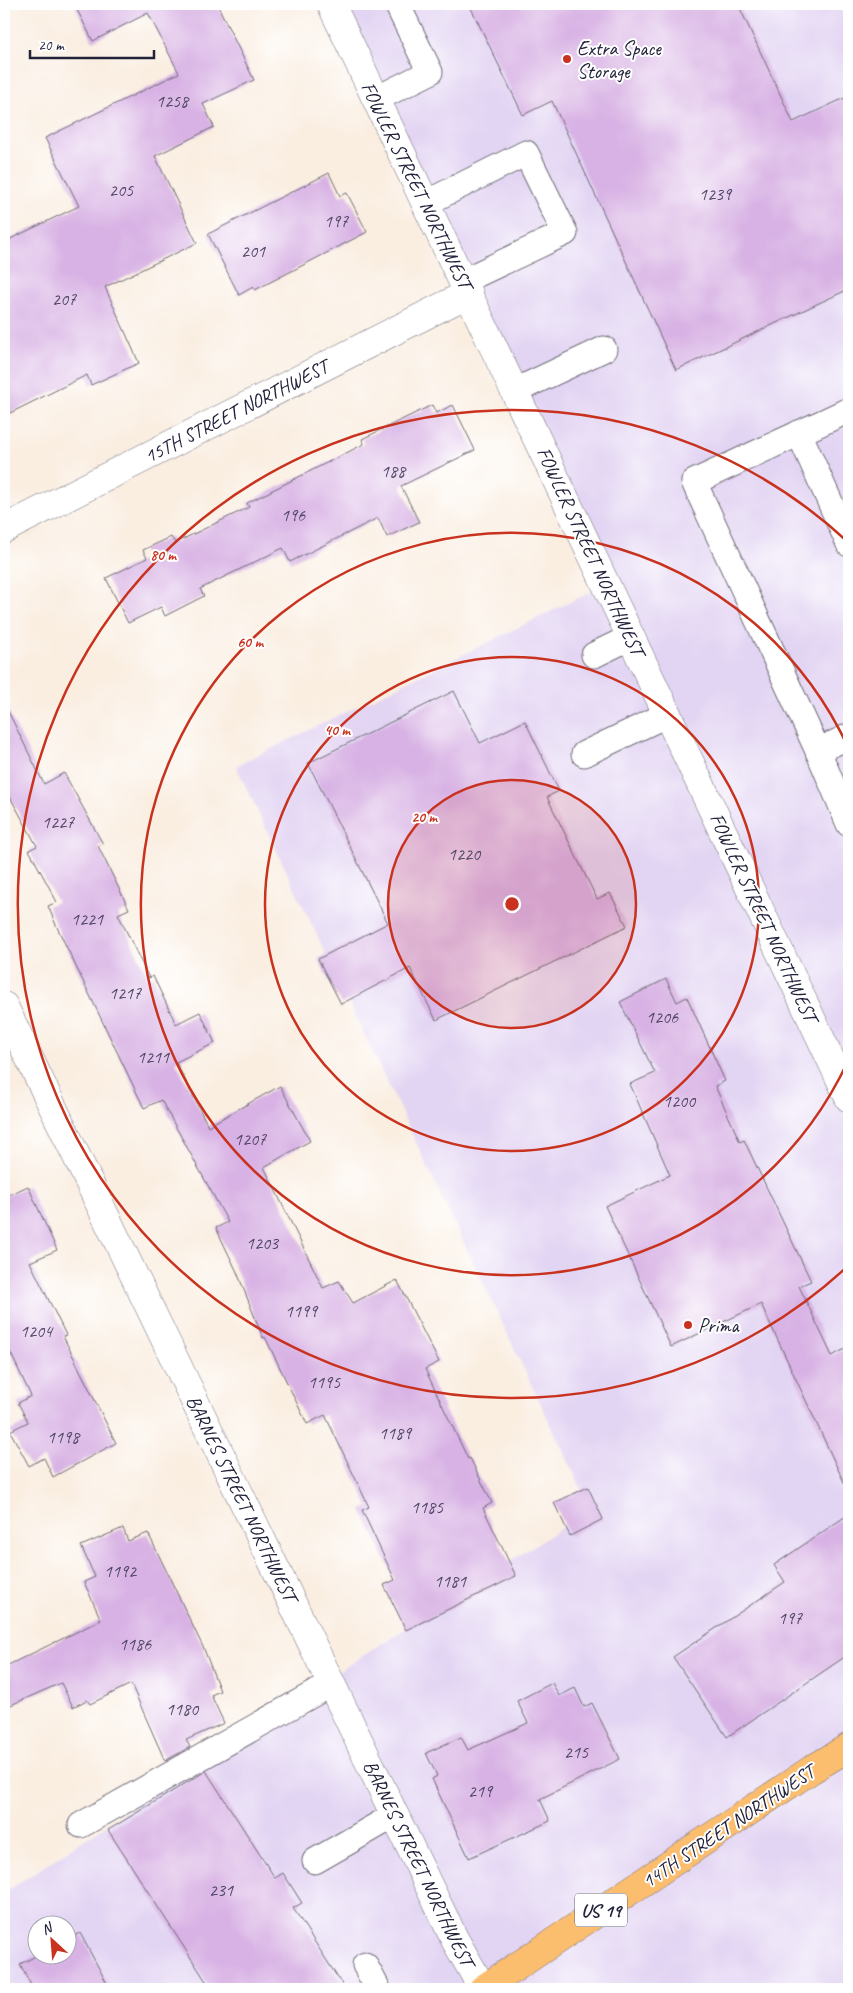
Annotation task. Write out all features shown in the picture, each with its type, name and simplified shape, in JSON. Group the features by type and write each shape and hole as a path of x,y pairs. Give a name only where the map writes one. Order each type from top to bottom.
{"main road":[{"name":"14TH STREET NORTHWEST","path":"483,1989 811,1770 849,1747"}],"street":[{"name":"FOWLER STREET NORTHWEST","path":"331,4 849,1098"},
{"name":"15TH STREET NORTHWEST","path":"4,529 466,287"},
{"name":"BARNES STREET NORTHWEST","path":"4,1006 461,1953 483,1989"}],"lane":[{"path":"376,98 430,72 397,4"},
{"path":"426,203 526,153 565,233 466,287"},
{"path":"515,391 604,348"},
{"path":"849,410 694,482 818,751 849,824"},
{"path":"799,433 849,544"},
{"path":"594,655 631,637"},
{"path":"584,754 668,714"},
{"path":"818,751 849,736"},
{"path":"81,1825 331,1684"},
{"path":"315,1861 394,1815"},
{"path":"365,1965 378,1989"}],"shaded area":[{"path":"326,4 849,4 849,1989 4,1989 4,1893 285,1706 591,1509 236,766 609,583"}],"building":[{"path":"74,4 217,4 254,80 203,104 214,127 155,156 197,243 105,287 139,363 91,385 87,375 4,416 4,242 79,206 45,138 179,73 148,13 93,41"},
{"path":"469,4 738,4 793,122 849,96 849,289 676,370 552,101 523,115"},
{"path":"329,173 340,196 347,193 367,232 255,290 253,287 239,295 208,234"},
{"path":"432,405 436,413 453,405 475,450 401,486 419,522 387,537 378,518 290,562 283,548 200,589 204,596 165,616 161,607 128,623 106,578 147,558 143,550 171,537 175,543 249,507 247,503 364,444 362,439"},
{"path":"454,691 480,743 525,721 559,791 547,797 597,899 610,893 627,926 436,1020 410,968 341,1004 318,959 388,923 308,763"},
{"path":"4,703 44,784 64,773 103,844 98,846 129,909 118,914 149,978 153,976 176,1024 200,1012 215,1043 176,1062 208,1126 280,1086 310,1141 264,1167 323,1288 339,1281 353,1303 397,1280 439,1362 425,1369 468,1459 470,1458 492,1503 483,1508 516,1576 406,1630 384,1585 395,1580 362,1510 369,1507 325,1415 307,1424 265,1337 263,1338 237,1272 216,1228 228,1222 161,1100 144,1108 56,925 48,906 57,902 29,850 37,846 4,786"},
{"name":"Prima","path":"666,979 677,1002 687,997 725,1081 715,1086 740,1142 744,1140 811,1281 799,1286 832,1356 849,1347 849,1493 761,1304 671,1347 605,1206 670,1175 630,1084 655,1073 620,1002"},
{"path":"28,1186 57,1250 30,1262 66,1335 63,1336 116,1443 53,1477 44,1458 29,1466 10,1431 28,1422 18,1403 31,1396 4,1339 4,1197"},
{"path":"588,1487 603,1519 570,1536 554,1503"},
{"path":"849,1514 849,1654 727,1737 673,1657 785,1582 774,1565"},
{"path":"123,1528 128,1541 148,1533 204,1649 220,1691 211,1695 224,1723 186,1740 190,1747 165,1761 131,1684 90,1704 87,1700 73,1707 61,1683 4,1708 4,1667 101,1620 84,1582 95,1577 81,1546"},
{"path":"552,1683 559,1696 575,1688 584,1707 592,1703 620,1759 540,1799 550,1821 469,1858 432,1779 437,1776 426,1753 461,1737 468,1750 528,1723 517,1701"},
{"path":"206,1771 275,1878 283,1873 302,1903 293,1908 345,1989 211,1989 108,1830"},
{"path":"80,1933 110,1989 33,1989 20,1964 28,1960 28,1966 78,1966 78,1934"}],"place":[{"name":"Extra Space Storage","path":"567,59"},
{"name":"Prima","path":"688,1325"}]}
